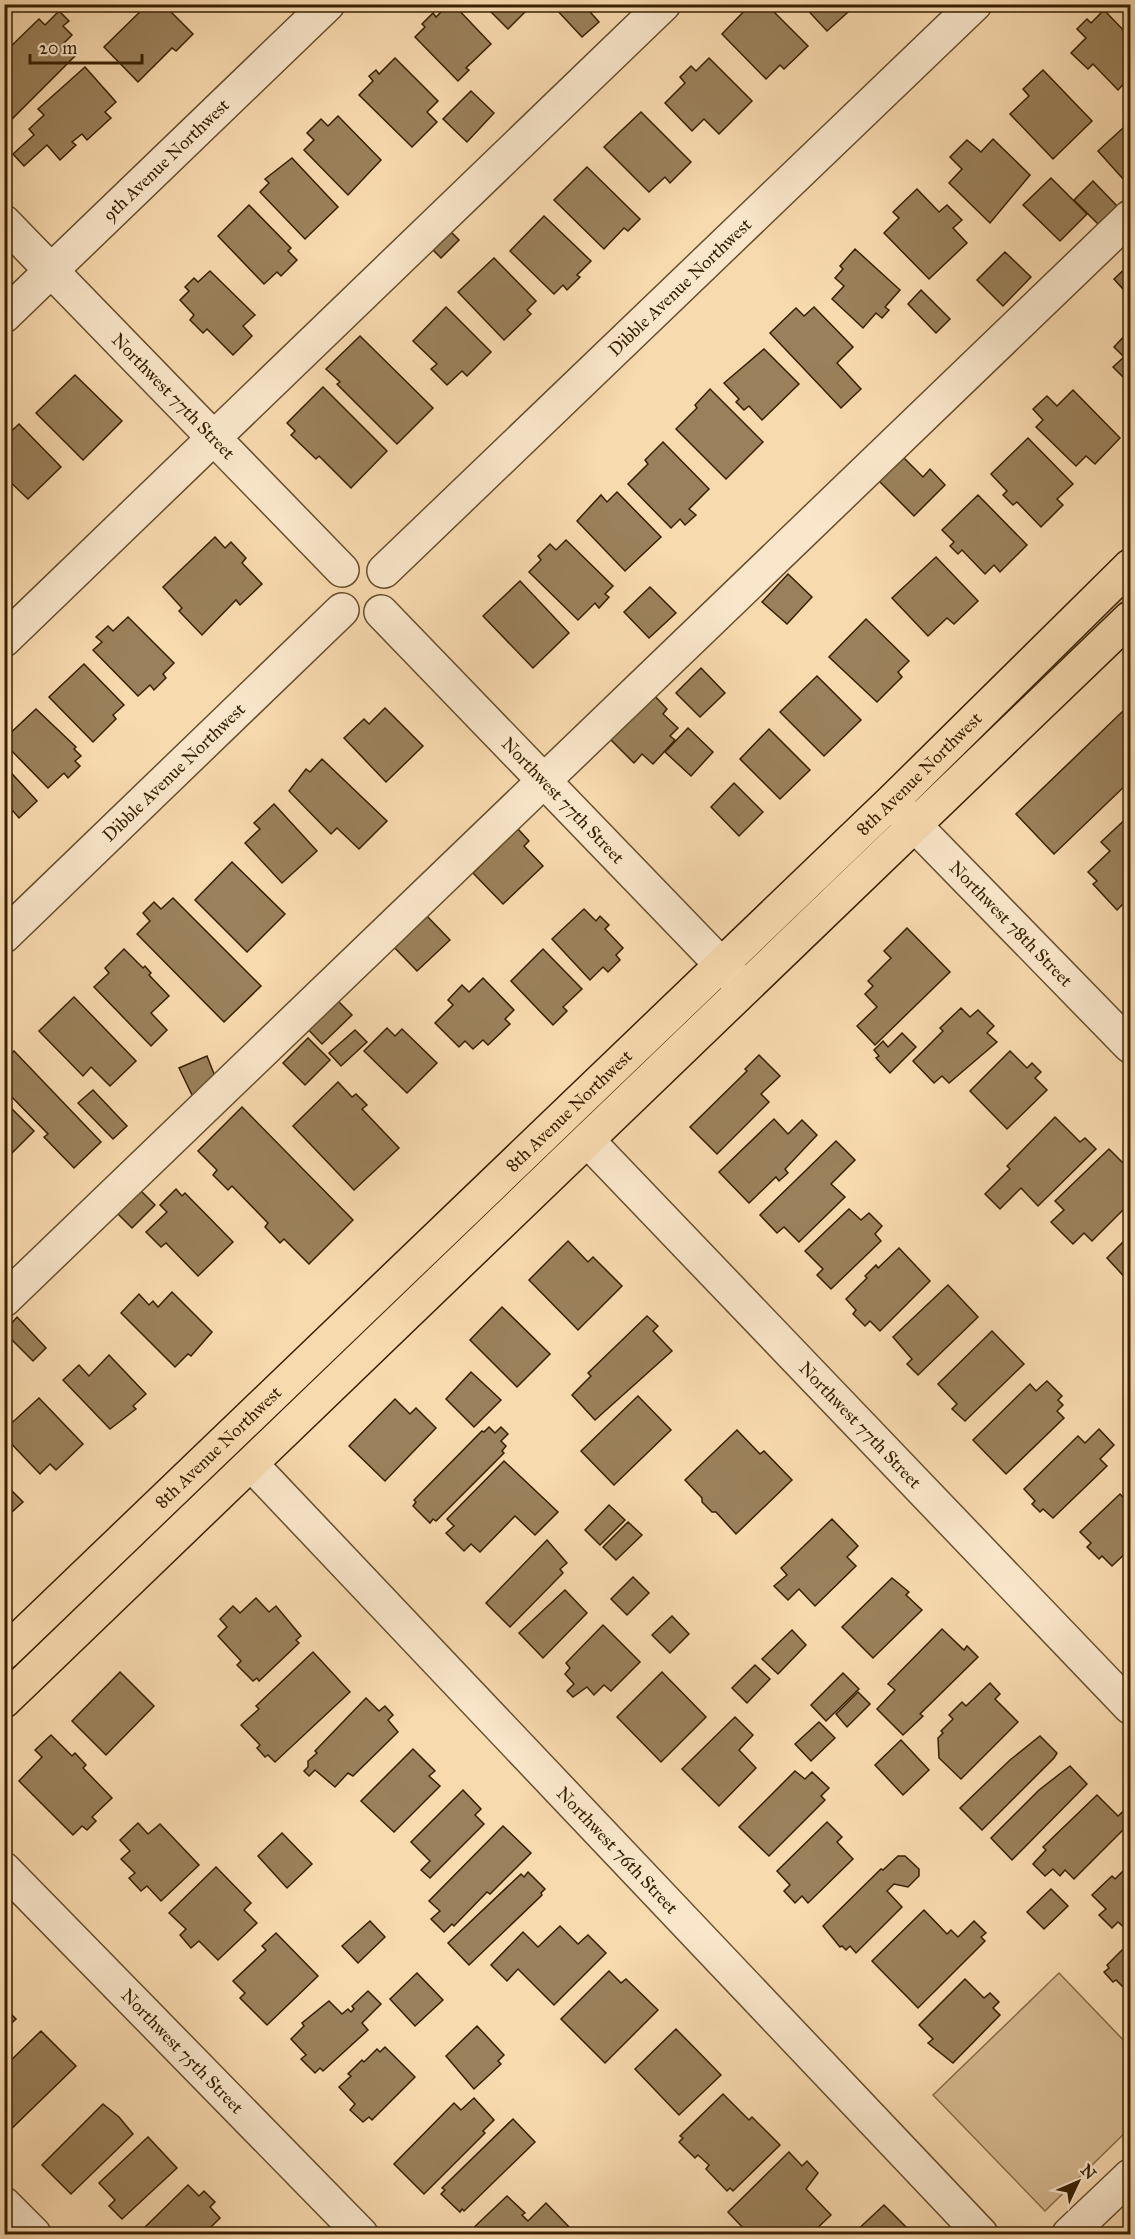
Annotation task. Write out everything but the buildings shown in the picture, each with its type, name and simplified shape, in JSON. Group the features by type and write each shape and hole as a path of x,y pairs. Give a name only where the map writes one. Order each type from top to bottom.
{"main road":[{"name":"8th Avenue Northwest","path":"4,1701 746,990 903,813 1131,566"},
{"name":"8th Avenue Northwest","path":"4,1653 722,965 1131,618"}],"street":[{"name":"9th Avenue Northwest","path":"4,316 328,4"},
{"path":"4,640 664,4"},
{"name":"Dibble Avenue Northwest","path":"384,571 975,4"},
{"path":"4,1300 1131,217"},
{"name":"Northwest 77th Street","path":"4,222 342,570"},
{"path":"363,561 372,562 384,571 390,582 391,592 381,612 369,618 360,618 342,610 334,593 334,583 342,570 354,562 363,561"},
{"name":"Dibble Avenue Northwest","path":"4,936 342,610"},
{"name":"Northwest 77th Street","path":"381,612 746,990"},
{"name":"Northwest 78th Street","path":"903,813 1131,1046"},
{"name":"Northwest 77th Street","path":"589,1142 1131,1707"},
{"name":"Northwest 76th Street","path":"252,1465 981,2235"},
{"name":"Northwest 75th Street","path":"4,1869 361,2235"},
{"path":"1069,2235 1131,2176"},
{"path":"4,2204 34,2235"}],"shaded area":[{"path":"1130,580 1130,596 973,748 966,740"},
{"path":"1059,1973 1130,2047 1130,2128 1045,2211 933,2095"}]}
